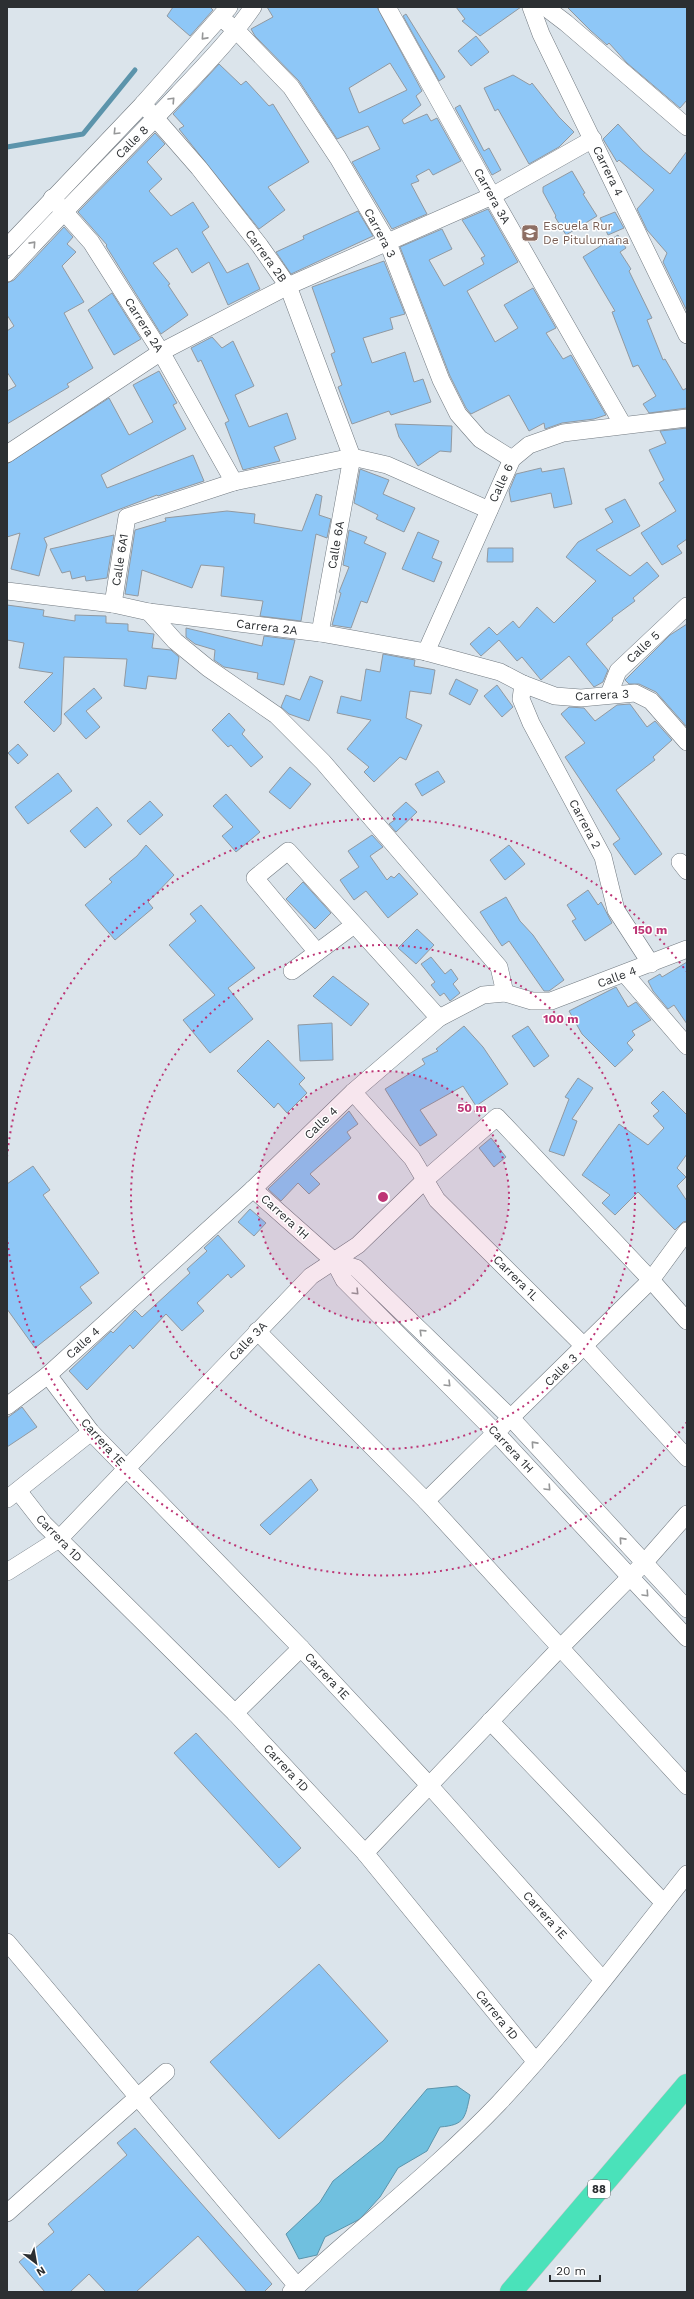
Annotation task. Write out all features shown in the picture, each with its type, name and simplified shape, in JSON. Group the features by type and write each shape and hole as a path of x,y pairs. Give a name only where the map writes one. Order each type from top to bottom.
{"highway":[{"name":"88","path":"511,2292 687,2085"}],"street":[{"name":"Calle 8","path":"7,273 64,210 156,117 237,31 253,7"},
{"name":"Carrera 3A","path":"387,7 492,196 623,425"},
{"name":"Carrera 4","path":"531,7 541,34 687,335"},
{"path":"545,7 566,22 687,127"},
{"name":"Calle 8","path":"7,246 143,104 225,13"},
{"name":"Carrera 3","path":"225,13 237,31 291,87 338,158 388,243 441,380 458,414 480,439 512,459"},
{"name":"Carrera 2B","path":"143,104 156,117 242,222 288,286 352,457"},
{"path":"7,454 161,352 288,286 492,196 593,139"},
{"name":"Carrera 2A","path":"52,198 91,242 161,352 234,482"},
{"name":"Calle 6","path":"426,652 512,459 529,445 563,433 687,418"},
{"path":"234,482 352,457 388,465 489,510"},
{"name":"Calle 6A","path":"320,633 352,457"},
{"name":"Calle 6A1","path":"113,604 127,517 234,482"},
{"name":"Carrera 2A","path":"7,591 113,604 149,612 320,633 426,652 500,672 523,684"},
{"name":"Calle 5","path":"609,694 618,671 687,606"},
{"path":"149,612 175,641 208,668 276,715 323,762 500,967 505,993"},
{"name":"Carrera 3","path":"523,684 555,696 581,698 609,694 635,693 651,701 687,742"},
{"name":"Carrera 2","path":"523,684 521,699 531,723 603,857 616,910 651,964"},
{"path":"317,952 254,878 288,851 439,1018"},
{"path":"292,971 354,925"},
{"name":"Calle 4","path":"7,1406 48,1375 253,1189 353,1092 439,1018 483,995 505,993 532,1001 550,1001 625,974 687,949"},
{"path":"625,974 687,1046"},
{"name":"Carrera 1L","path":"353,1092 412,1158 438,1200 584,1346 687,1458"},
{"name":"Calle 3A","path":"7,1572 59,1539 128,1469 257,1331 311,1276 358,1245 425,1180 497,1117 651,1280"},
{"name":"Carrera 1H","path":"253,1189 334,1261 344,1280 497,1434 687,1638"},
{"name":"Calle 3","path":"426,1501 497,1434 651,1280 687,1231"},
{"name":"Carrera 1H","path":"334,1261 356,1268 512,1419 687,1609"},
{"path":"651,1280 687,1321"},
{"path":"257,1331 426,1501 687,1786"},
{"name":"Carrera 1E","path":"48,1375 91,1432 301,1648 429,1785 603,1980"},
{"path":"13,1495 91,1432"},
{"name":"Carrera 1D","path":"13,1495 235,1713 365,1853 536,2062"},
{"path":"365,1853 560,1647 644,1563 687,1514"},
{"path":"235,1713 301,1648"},
{"path":"490,1721 664,1903"},
{"path":"7,1942 294,2289 398,2199 498,2104 536,2062 687,1874"},
{"path":"7,2213 166,2072"}],"water":[{"path":"457,2086 470,2095 465,2115 462,2119 455,2124 440,2127 427,2151 398,2168 380,2197 360,2219 325,2237 317,2255 299,2259 286,2234 320,2202 333,2181 383,2141 427,2089"}],"building":[{"path":"173,7 210,7 213,10 190,36 167,16"},
{"path":"267,7 377,7 422,91 416,96 421,105 402,120 404,124 427,114 431,121 437,118 461,161 433,175 429,169 416,176 419,181 411,184 427,214 392,229 352,162 380,149 368,126 337,139 299,81 255,36 251,29 273,17","holes":["390,63 407,90 359,113 349,88"]},
{"path":"456,7 521,7 480,36 462,21 465,19"},
{"path":"567,7 687,7 687,100 680,108 627,63 609,43 607,45 591,31"},
{"path":"406,14 445,77 439,81 403,16"},
{"path":"476,36 489,52 471,66 458,51"},
{"path":"219,64 241,85 246,81 269,106 273,104 309,162 268,187 285,210 259,229 179,129 184,126 173,114"},
{"path":"513,75 530,85 532,83 559,117 574,132 559,147 529,164 498,109 495,111 484,88"},
{"path":"460,105 484,151 489,148 501,170 492,175 455,108"},
{"path":"618,124 643,151 670,174 687,151 687,311 663,262 667,253 647,230 637,209 654,190 619,160 617,162 603,139"},
{"path":"155,133 165,144 147,162 162,179 149,191 171,216 193,202 209,227 202,232 227,273 248,263 260,289 228,305 209,262 192,273 177,248 153,263 170,284 168,285 188,315 161,334 106,246 107,245 78,212"},
{"path":"572,171 585,193 583,194 597,216 566,235 555,217 556,216 543,192 543,187"},
{"path":"488,209 518,262 467,291 495,342 518,328 504,305 533,288 556,328 546,333 563,359 571,355 606,415 594,419 562,423 545,429 544,423 529,431 509,395 471,414 466,408 450,376 400,247 442,229 452,249 429,260 444,286 484,264 481,258 485,256 462,220"},
{"path":"358,211 373,236 291,274 276,252 304,239 303,236"},
{"path":"615,212 624,228 608,235 600,218"},
{"path":"64,227 73,237 67,244 76,252 62,266 84,302 64,313 93,368 67,384 69,387 7,424 7,391 16,386 7,372 7,331 14,326 7,315 7,283 14,280"},
{"path":"618,235 626,248 620,252 631,269 629,271 652,318 647,320 663,360 665,359 683,390 687,388 687,408 649,413 643,404 656,396 638,365 633,367 612,312 615,311 583,257"},
{"path":"384,261 405,314 390,318 393,329 363,338 372,363 405,352 414,382 423,379 431,402 391,415 389,411 352,424 338,387 342,385 331,354 335,352 312,287"},
{"path":"112,293 141,339 114,355 88,310"},
{"path":"212,337 222,348 233,341 254,386 235,395 249,427 287,413 296,439 274,447 280,461 243,470 225,423 229,421 201,360 198,362 191,348"},
{"path":"159,371 177,403 173,405 186,429 101,475 107,488 193,455 204,481 158,496 157,495 44,538 47,545 39,576 11,569 20,533 7,537 7,464 109,398 129,435 153,422 133,385"},
{"path":"395,424 452,426 451,452 440,451 418,466 399,437"},
{"path":"687,428 687,539 677,546 682,553 662,565 641,533 676,511 659,483 664,480 649,450 666,443 660,431"},
{"path":"541,468 542,472 564,468 572,504 554,508 551,493 511,502 509,491 516,474"},
{"path":"360,469 389,480 383,494 415,508 404,532 376,519 378,515 354,503"},
{"path":"316,494 322,496 319,515 331,519 327,538 316,534 301,621 260,616 263,601 221,596 224,567 201,565 192,588 142,570 138,596 125,594 135,530 166,521 165,518 227,511 255,514 254,523 302,531"},
{"path":"625,499 640,526 596,550 630,576 647,562 659,576 633,598 635,601 612,618 613,620 586,644 608,670 603,682 594,687 569,656 541,680 522,657 517,661 499,640 481,656 470,644 489,627 497,635 513,621 519,628 537,607 554,623 596,581 566,557 578,542 613,522 605,509"},
{"path":"349,530 367,537 364,543 386,553 367,603 361,601 351,628 332,625 341,593 339,592 349,567 343,565"},
{"path":"418,532 439,541 432,558 442,562 434,582 402,569"},
{"path":"114,535 107,578 86,581 85,576 72,579 70,571 62,573 50,549"},
{"path":"488,548 513,548 513,562 487,562"},
{"path":"7,605 44,610 43,616 75,621 75,615 106,616 106,623 128,624 128,631 154,634 152,648 171,650 179,657 176,679 148,676 146,689 124,686 127,659 64,657 61,724 54,732 24,702 53,673 19,668 24,643 7,640"},
{"path":"687,624 687,727 656,692 639,684 629,684 625,680 670,635"},
{"path":"186,628 262,646 264,636 295,640 284,685 257,679 258,673 224,667 214,660 215,650 195,644 186,637"},
{"path":"383,654 415,660 414,666 435,670 431,694 410,691 406,718 422,725 406,760 400,757 374,782 364,772 369,767 347,749 371,720 337,713 341,696 361,701 366,669 380,672"},
{"path":"310,676 323,681 309,721 289,714 281,707 286,695 300,700"},
{"path":"456,679 478,690 470,705 449,694"},
{"path":"497,685 513,707 502,717 484,696"},
{"path":"94,688 102,698 86,711 100,727 86,739 64,714"},
{"path":"630,704 647,727 655,721 672,740 653,757 655,760 616,790 662,854 635,875 613,844 620,839 565,757 585,743 561,714 569,707 584,708 595,721 617,705"},
{"path":"229,713 245,730 242,734 263,757 251,767 231,745 228,747 212,730"},
{"path":"18,744 28,755 18,764 8,753"},
{"path":"290,767 311,784 290,809 269,792"},
{"path":"438,771 445,782 422,796 415,784"},
{"path":"58,773 72,791 28,824 15,807"},
{"path":"226,794 260,832 236,852 222,836 233,827 213,806"},
{"path":"150,801 163,815 140,835 127,821"},
{"path":"406,802 417,812 396,832 389,824 396,819 392,815"},
{"path":"97,807 112,825 85,848 70,831"},
{"path":"372,835 383,847 370,856 387,880 391,876 394,878 399,873 418,894 388,918 366,891 354,900 340,880 359,867 348,851"},
{"path":"146,845 174,875 148,902 153,908 115,940 85,905 112,882 109,879 137,856"},
{"path":"509,845 525,864 505,880 490,860"},
{"path":"303,882 331,913 315,929 286,899"},
{"path":"588,890 598,905 601,902 612,923 585,941 572,921 576,919 567,905"},
{"path":"506,897 520,921 533,935 564,980 549,991 544,991 509,941 502,946 480,912"},
{"path":"201,905 255,968 228,988 253,1019 210,1053 183,1020 215,995 169,945 196,921 190,914"},
{"path":"417,929 434,945 416,964 398,948"},
{"path":"431,957 445,974 451,969 458,979 453,984 460,993 450,1001 444,993 440,996 431,985 435,982 421,964"},
{"path":"687,962 687,1024 674,1005 668,1009 653,991 648,981 660,974 662,977"},
{"path":"333,976 369,1004 351,1026 313,996"},
{"path":"616,987 628,1007 636,1002 651,1020 632,1031 635,1035 627,1043 633,1050 615,1067 582,1034 569,1011"},
{"path":"332,1023 333,1060 300,1061 298,1025"},
{"path":"464,1026 483,1047 508,1084 476,1106 463,1086 420,1110 437,1135 420,1146 385,1089 425,1064 422,1059 438,1051 436,1049"},
{"path":"528,1026 549,1056 534,1067 512,1036"},
{"path":"268,1040 305,1078 299,1084 307,1093 287,1113 278,1103 274,1108 237,1071"},
{"path":"578,1078 593,1088 572,1119 577,1121 564,1156 549,1151 569,1099 565,1097"},
{"path":"663,1091 687,1115 687,1154 677,1168 686,1177 677,1186 687,1201 687,1221 683,1222 675,1230 638,1192 615,1215 602,1203 610,1195 582,1175 619,1124 648,1145 664,1128 653,1116 659,1111 651,1103"},
{"path":"349,1111 358,1124 347,1132 351,1138 310,1174 320,1184 309,1194 298,1183 281,1201 268,1189"},
{"path":"491,1138 506,1157 494,1167 479,1148"},
{"path":"33,1166 50,1190 43,1195 99,1273 80,1287 92,1303 35,1348 7,1309 7,1184"},
{"path":"250,1209 266,1223 254,1236 238,1222"},
{"path":"218,1235 245,1266 231,1278 228,1274 197,1303 204,1311 182,1331 166,1314 133,1349 130,1345 87,1390 69,1371 111,1331 113,1333 135,1310 142,1317 190,1273 187,1269 207,1251 204,1248"},
{"path":"22,1407 37,1427 7,1447 7,1418"},
{"path":"311,1479 318,1490 270,1535 260,1525"},
{"path":"196,1733 301,1848 279,1868 174,1753"},
{"path":"319,1964 388,2041 279,2139 210,2062"},
{"path":"135,2128 272,2284 264,2292 247,2292 198,2236 136,2292 106,2292 89,2274 70,2292 45,2292 19,2262 54,2232 48,2224 127,2155 117,2143"}],"waterway":[{"path":"7,147 83,134 135,70"}],"place":[{"name":"Escuela Rur De Pitulumana","path":"530,233"}]}
